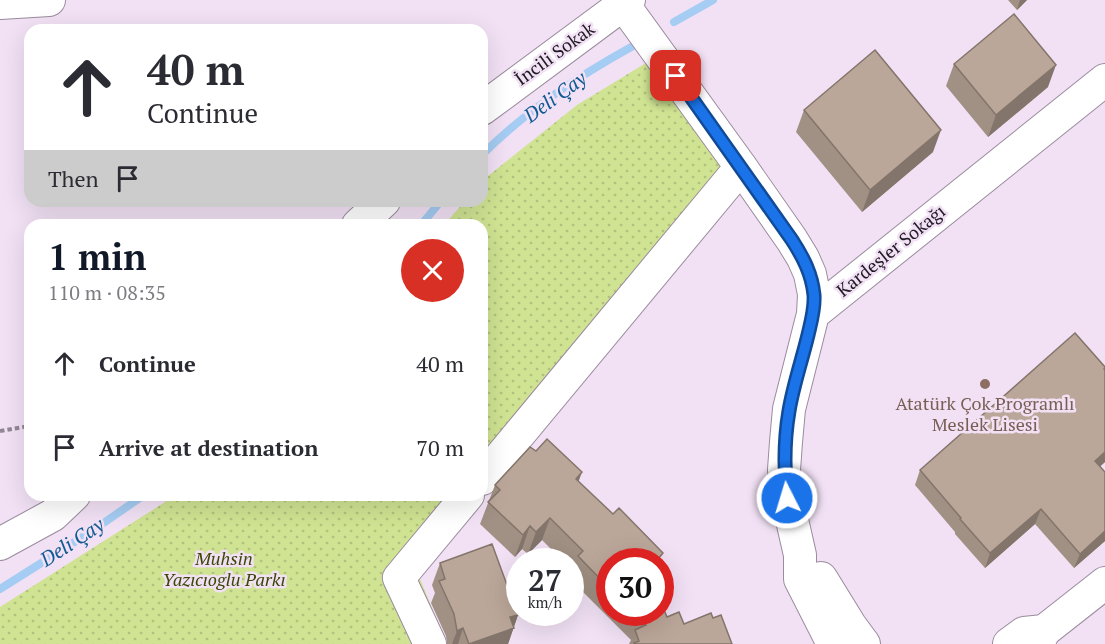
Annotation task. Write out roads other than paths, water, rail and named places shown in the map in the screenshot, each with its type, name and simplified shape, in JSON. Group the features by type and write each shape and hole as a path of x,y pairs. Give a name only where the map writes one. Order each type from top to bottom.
{"street":[{"path":"0,3 49,0"},
{"path":"626,1 803,258 810,274 814,294 813,314 789,410 784,470 787,498 800,555 800,579 833,644"},
{"name":"İncili Sokak","path":"488,104 626,1"},
{"name":"Kardeşler Sokağı","path":"813,314 1105,80"},
{"path":"488,472 741,167"},
{"path":"364,219 378,207"},
{"path":"0,544 53,515 68,501"},
{"path":"430,644 399,578 463,501"},
{"path":"800,555 817,571 864,644"},
{"path":"1009,644 1024,633 1041,637 1105,583"}],"waterway":[{"name":"Deli Çay","path":"674,22 713,0"},
{"name":"Deli Çay","path":"488,149 553,95 633,46"},
{"name":"Deli Çay","path":"426,219 436,207"},
{"name":"Deli Çay","path":"0,589 135,501"}],"place":[{"name":"Atatürk Çok Programlı Meslek Lisesi","path":"985,384"}],"park label":[{"name":"Muhsin Yazıcıoglu Parkı","path":"224,569"}]}
